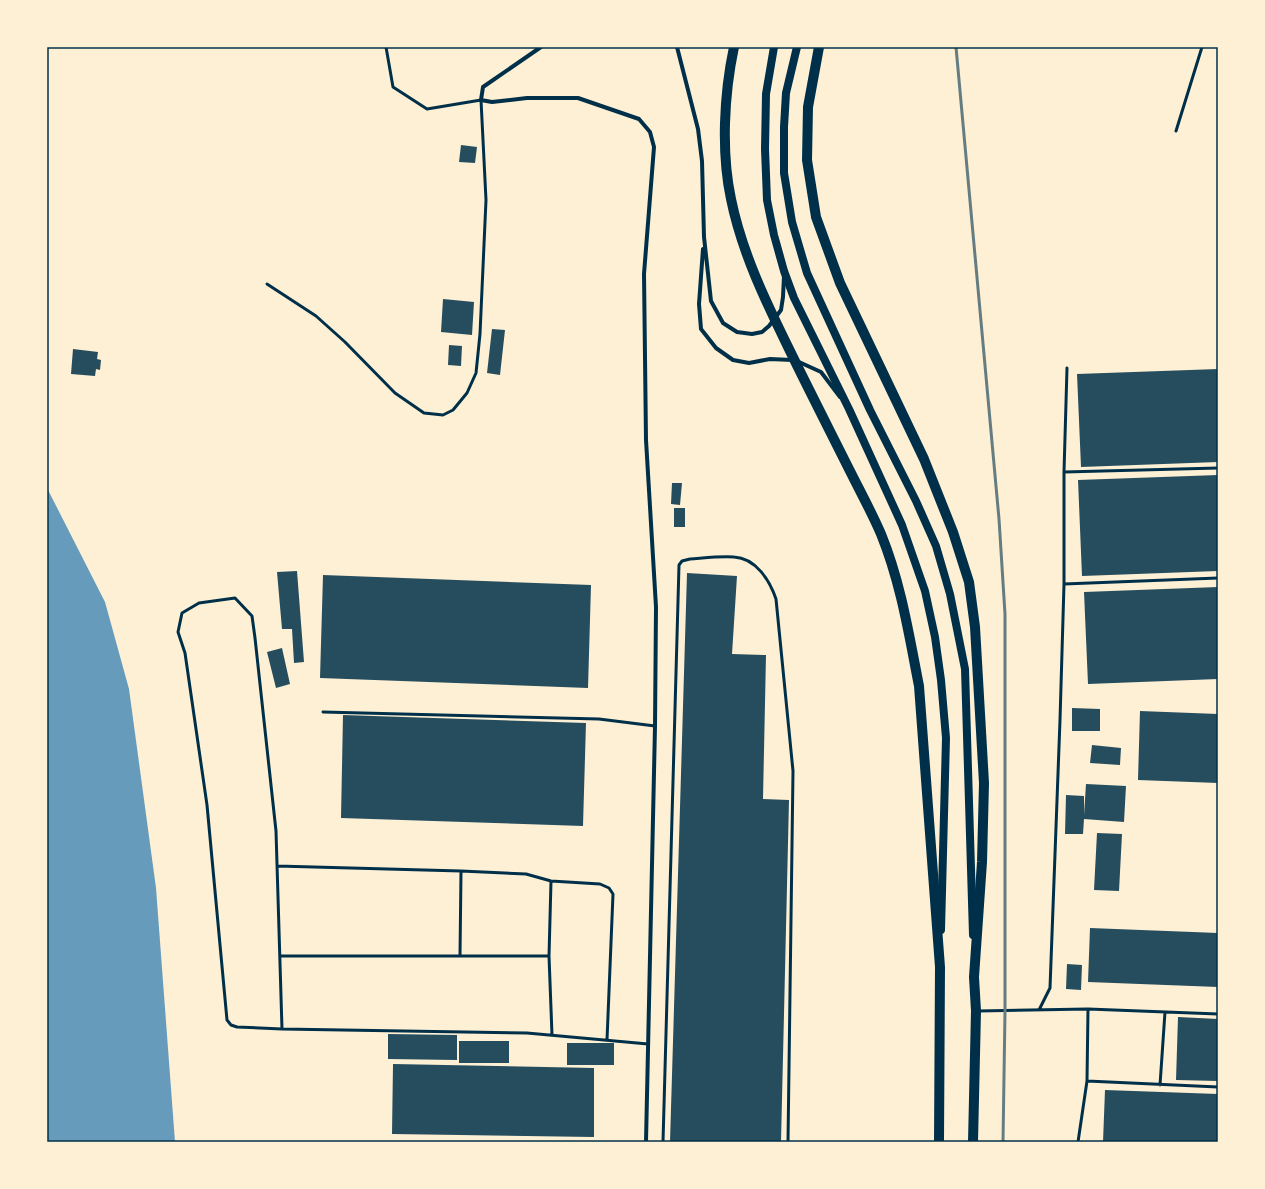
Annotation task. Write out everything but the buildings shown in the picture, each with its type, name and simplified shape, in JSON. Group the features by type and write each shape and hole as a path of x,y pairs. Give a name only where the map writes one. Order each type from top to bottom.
{"main road":[{"path":"734,47 725,117 726,159 730,198 742,242 764,298 881,534 898,583 919,686 940,967"},
{"path":"774,47 766,94 765,149 767,200 774,235 784,271 794,298 849,409 902,525 925,591 942,680 946,738 940,967 939,1142"},
{"path":"797,47 786,93 784,127 784,173 792,222 807,273 832,330 916,501 936,546 950,594 965,669 976,1011 973,1142"},
{"path":"819,47 808,107 807,153 816,218 840,283 924,459 953,532 969,582 975,627 984,783 982,862 974,977"}],"street":[{"path":"542,47 484,87 481,100 492,102 527,98 578,98 639,119 650,132 654,147 644,274 646,440 656,607 655,726 646,1142"},
{"path":"677,47 698,130 702,161 704,237 711,302 723,323 737,332 752,334 762,332 769,326 781,310 784,271"},
{"path":"704,237 699,304 701,329 716,348 733,360 749,363 770,359 790,359 821,372 849,409"}],"lane":[{"path":"267,284 316,316 345,342 395,393 424,413 443,415 453,410 467,393 476,373 480,334 486,200 481,100 427,109 393,87 386,47"},
{"path":"1176,131 1202,47"},
{"path":"1039,1010 1050,988 1064,584 1064,472 1067,368"},
{"path":"1064,472 1218,468"},
{"path":"663,1142 679,564 682,561 690,559 734,557 745,560 765,576 776,599 793,771 788,1142"},
{"path":"1064,584 1218,578"},
{"path":"282,1029 276,830 256,638 252,616 235,598 198,603 182,613 178,632 185,653 207,805 226,1020 231,1025 237,1027 282,1029 519,1033 648,1044"},
{"path":"323,712 599,718 655,726"},
{"path":"277,866 526,874 551,881 600,884 608,888 613,894 607,1040"},
{"path":"460,956 461,871"},
{"path":"551,881 549,956 552,1035"},
{"path":"280,956 549,956"},
{"path":"1078,1142 1087,1081 1088,1009"},
{"path":"976,1011 1088,1009 1218,1014"},
{"path":"1160,1084 1165,1012"},
{"path":"1087,1081 1218,1087"}],"water":[{"path":"47,488 105,602 129,689 156,888 175,1142 47,1142"}],"railway":[{"path":"956,47 999,519 1005,614 1005,1011 1003,1142"}]}
